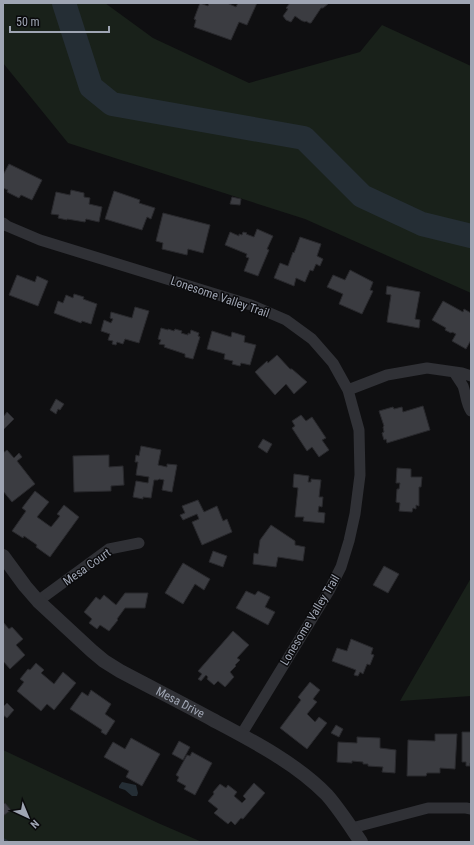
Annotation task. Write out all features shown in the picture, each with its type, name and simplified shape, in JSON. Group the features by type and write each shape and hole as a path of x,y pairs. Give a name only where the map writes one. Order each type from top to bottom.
{"street":[{"name":"Lonesome Valley Trail","path":"3,223 40,240 251,305 286,320 312,339 333,363 348,390 359,430 360,475 355,514 341,567 325,597 241,735"},
{"path":"348,390 387,375 427,368 471,376"},
{"path":"454,372 463,386 471,411"},
{"name":"Mesa Court","path":"38,601 109,549 139,543"},
{"name":"Mesa Drive","path":"3,556 38,601 104,661 241,735 304,775 326,795 361,842"},
{"path":"352,828 428,808 471,809"}],"shaded area":[{"path":"3,3 105,3 153,38 249,83 360,52 382,25 471,66 471,293 305,219 68,143 3,63"},
{"path":"471,578 471,696 400,701"},
{"path":"3,750 158,823 202,842 3,842"},
{"path":"122,782 136,785 138,793 137,796 132,796 125,790 119,788"}],"building":[{"path":"200,3 208,6 209,3 227,3 236,7 238,3 257,3 247,25 239,22 231,40 194,27 196,20 194,19"},
{"path":"290,3 328,4 321,8 311,23 309,23 302,21 295,16 291,22 286,20 283,16"},
{"path":"9,164 42,180 32,200 21,195 19,198 7,192 8,190 3,188 3,175"},
{"path":"71,190 84,193 84,197 90,198 89,204 102,207 99,222 86,219 85,222 67,220 58,218 59,215 51,214 56,192 70,195"},
{"path":"114,191 140,200 139,203 155,208 151,219 147,217 142,230 105,219"},
{"path":"232,197 241,199 240,205 230,204"},
{"path":"163,213 210,225 203,253 188,249 187,255 162,249 163,243 156,241"},
{"path":"257,229 273,236 258,276 244,271 249,258 246,257 247,254 225,245 230,232 239,236 239,234 242,235 243,232 254,237"},
{"path":"300,237 321,244 317,256 323,259 320,266 316,264 313,271 310,270 305,282 296,278 294,286 274,278 280,263 288,266"},
{"path":"350,270 373,282 370,290 373,291 362,314 339,304 343,294 327,287 333,275 345,280"},
{"path":"17,275 35,282 37,276 48,281 38,306 9,295"},
{"path":"387,286 420,292 415,319 420,320 419,328 387,322 391,295 386,294"},
{"path":"74,294 84,297 83,299 97,304 91,324 82,321 81,323 54,313 58,301 63,303 66,295 73,298"},
{"path":"443,301 463,312 464,309 471,313 471,340 466,349 452,341 456,334 445,330 446,328 432,320"},
{"path":"135,307 149,311 139,343 125,339 123,344 117,342 116,345 112,344 113,341 108,340 110,334 101,331 104,320 111,323 113,319 110,318 111,312 132,318"},
{"path":"161,328 174,331 175,329 188,335 188,333 190,334 191,330 199,333 198,336 200,337 193,359 185,357 185,354 164,347 165,345 159,344 161,340 158,339"},
{"path":"212,331 231,337 232,332 245,336 244,342 256,345 250,365 241,363 240,366 232,364 233,361 224,359 225,354 207,349"},
{"path":"277,355 290,369 292,369 307,382 294,394 286,384 275,395 255,372 267,361 268,363"},
{"path":"56,399 64,404 60,410 58,409 56,414 50,410"},
{"path":"423,406 430,430 387,443 386,439 384,440 382,433 384,432 384,426 379,411 393,407 394,409 402,407 403,412"},
{"path":"7,412 14,419 3,430 3,415 4,416"},
{"path":"301,415 306,421 312,417 326,438 322,440 329,450 319,457 312,447 307,451 292,428 295,426 292,421"},
{"path":"263,439 272,444 267,453 258,447"},
{"path":"141,446 161,450 158,465 167,467 167,464 177,465 172,492 162,490 164,480 159,479 154,480 151,498 143,497 143,499 133,497 136,481 148,483 149,477 136,475 138,462 135,462 136,455 139,456"},
{"path":"7,450 14,458 19,453 22,457 17,461 35,484 12,502 3,491 3,453"},
{"path":"109,455 109,467 123,466 124,485 111,486 111,491 74,492 73,456"},
{"path":"397,468 411,469 411,477 422,477 421,487 419,487 419,506 416,505 416,509 413,508 412,512 399,511 400,503 396,502 397,489 399,489 400,483 396,483"},
{"path":"294,474 309,476 308,482 311,482 311,479 321,480 319,497 323,497 322,507 319,506 318,512 325,513 324,523 303,521 304,517 295,517 298,488 293,487"},
{"path":"35,491 49,502 37,517 51,527 60,516 57,514 64,505 79,517 50,557 24,536 23,538 12,531 26,511 22,508"},
{"path":"198,500 204,512 217,506 223,521 227,519 232,532 202,545 192,522 199,519 197,514 183,520 180,515 185,513 182,506"},
{"path":"271,525 295,541 295,545 305,547 303,561 278,557 276,567 253,564 254,553 258,554 260,540"},
{"path":"213,551 227,556 223,567 209,562"},
{"path":"183,563 210,579 204,590 195,584 183,604 165,593"},
{"path":"384,566 399,574 388,593 373,585"},
{"path":"246,591 255,595 258,591 270,597 265,607 275,612 268,625 236,608"},
{"path":"125,593 148,593 145,608 125,608 109,631 100,625 97,629 89,623 92,619 84,612 96,597 100,600 104,595 116,605"},
{"path":"3,622 9,629 12,627 23,639 16,645 25,655 10,669 3,661"},
{"path":"233,631 249,645 237,658 240,660 230,672 234,677 225,687 218,681 214,685 207,679 208,677 206,675 201,681 198,679 202,674 198,671"},
{"path":"351,639 373,648 371,654 374,655 370,665 367,664 363,674 360,672 358,676 354,675 356,670 332,661 337,648 347,651"},
{"path":"36,663 44,670 41,673 54,684 63,672 76,683 54,710 47,704 41,711 17,691 24,682 20,679 28,669 30,670"},
{"path":"310,682 320,690 313,699 317,702 307,714 315,722 319,717 327,723 307,749 280,728 301,700 298,697"},
{"path":"91,690 111,704 105,714 115,721 106,735 101,732 102,730 70,709 82,692 88,696"},
{"path":"7,703 14,710 7,718 3,715 3,707"},
{"path":"336,725 343,729 339,737 331,733"},
{"path":"462,732 471,732 470,766 466,766 466,762 462,762"},
{"path":"435,734 457,734 455,769 440,768 440,773 427,773 426,776 407,776 408,740 435,741"},
{"path":"357,737 380,738 380,748 396,750 395,773 382,772 383,767 368,766 368,764 363,764 363,762 337,762 338,742 357,743"},
{"path":"131,738 160,754 142,786 126,777 129,771 104,757 113,742 125,749"},
{"path":"179,741 190,747 183,760 172,754"},
{"path":"192,752 212,763 195,795 184,789 186,786 177,781 179,777 176,775 187,755 190,756"},
{"path":"254,783 265,793 243,819 241,818 235,825 231,821 228,824 214,813 218,809 208,801 220,784 226,788 228,785 237,792 234,796 242,803 246,799 243,796"},
{"path":"5,803 11,810 3,816 3,805"}],"waterway":[{"path":"64,3 91,87 112,104 304,138 362,196 422,224 471,236"},
{"path":"3,840 7,842"}]}
